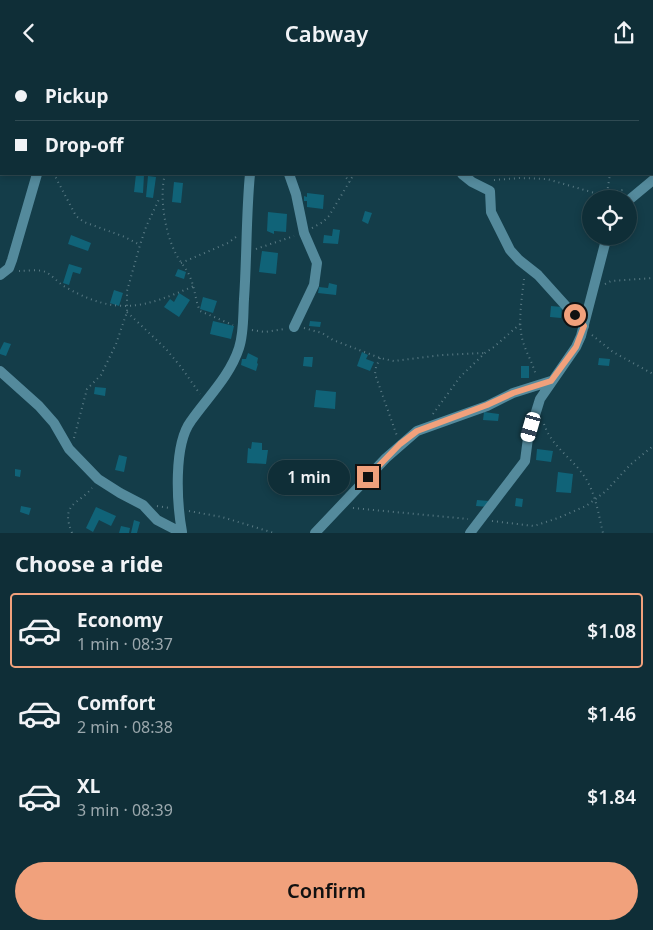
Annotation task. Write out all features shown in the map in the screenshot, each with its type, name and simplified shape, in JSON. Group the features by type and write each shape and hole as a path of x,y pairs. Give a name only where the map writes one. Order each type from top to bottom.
{"street":[{"path":"2,273 9,267 12,260 38,175"},
{"path":"182,532 178,509 182,439 189,422 224,376 239,349 242,328 250,175"},
{"path":"289,175 296,194 304,233 317,263 314,285 294,327"},
{"path":"463,175 490,191 491,212 496,226 510,250 556,293 584,326"},
{"path":"637,195 653,180"},
{"path":"470,533 525,461 528,439 540,399 576,347 584,326 605,245"},
{"path":"0,371 40,406 54,423 69,449 98,479 143,505 157,520 182,532"},
{"path":"315,533 400,444 417,431 526,388 551,381"}],"path":[{"path":"53,175 76,216 84,222 125,237 140,245"},
{"path":"69,449 76,433 87,389 101,375 108,362 127,312 128,286 146,227 161,195 165,175"},
{"path":"344,175 350,182"},
{"path":"607,190 610,175"},
{"path":"476,184 508,178 534,178 560,182 583,190"},
{"path":"637,191 641,192"},
{"path":"161,195 170,242 194,285 196,301 200,311 242,328 265,332 294,327 322,333 333,340 380,358 394,361 442,355 485,353"},
{"path":"181,263 228,243 248,228"},
{"path":"527,267 520,324 525,347 534,365 540,385"},
{"path":"2,273 45,272 63,286 85,297 115,307 154,302 194,285"},
{"path":"592,295 611,281 653,278"},
{"path":"127,312 166,349 206,402"},
{"path":"425,427 460,377 520,324"},
{"path":"584,326 613,352 653,374"},
{"path":"380,358 375,374 400,444"},
{"path":"543,422 553,443 582,473 595,499 603,533"},
{"path":"340,508 363,508 534,526 558,519 586,506 606,491 630,465 653,446"},
{"path":"66,533 72,532 68,521 71,507 75,501 88,493 98,479"},
{"path":"143,505 222,517 274,533"}],"building":[{"path":"136,175 144,175 143,193 134,192"},
{"path":"148,176 156,177 153,198 146,197"},
{"path":"174,182 183,183 181,203 172,202"},
{"path":"307,193 324,195 323,209 307,207 307,201 304,201 304,196 307,197"},
{"path":"365,211 372,213 368,224 362,221"},
{"path":"268,212 287,214 286,232 274,231 274,234 267,231"},
{"path":"333,229 340,230 338,244 323,243 324,235 332,236"},
{"path":"71,235 91,243 88,251 68,244"},
{"path":"262,251 278,253 276,274 259,272"},
{"path":"69,264 82,268 80,274 73,272 69,285 63,283"},
{"path":"178,269 186,272 184,279 175,276"},
{"path":"329,283 337,285 336,295 318,293 319,287 328,288"},
{"path":"114,290 123,293 119,306 110,303"},
{"path":"179,293 190,300 179,317 164,307 170,299 174,302"},
{"path":"203,297 217,301 213,313 200,309"},
{"path":"551,306 562,307 561,318 550,317"},
{"path":"213,321 234,326 231,339 210,334"},
{"path":"310,321 321,322 320,327 309,326"},
{"path":"4,342 11,344 6,356 0,354"},
{"path":"362,352 368,355 366,359 374,362 370,371 357,366"},
{"path":"248,353 258,358 256,371 241,365 242,359 246,359"},
{"path":"304,357 313,357 312,367 303,366"},
{"path":"599,358 610,359 609,366 598,365"},
{"path":"521,366 529,366 529,378 521,378"},
{"path":"95,387 106,388 105,396 94,394"},
{"path":"316,390 336,392 335,409 314,407"},
{"path":"484,412 499,414 498,421 483,420"},
{"path":"252,442 262,443 262,450 268,450 266,464 247,463 248,448 251,449"},
{"path":"537,449 553,451 551,462 536,460"},
{"path":"119,455 127,457 124,472 115,470"},
{"path":"15,469 21,470 20,477 15,476"},
{"path":"558,472 573,474 571,493 556,492"},
{"path":"516,498 523,499 522,507 515,506"},
{"path":"477,500 489,501 489,507 476,506"},
{"path":"21,506 31,508 29,515 20,512"},
{"path":"96,507 116,516 111,526 99,520 93,532 86,528"},
{"path":"134,520 140,522 137,533 131,533"},
{"path":"121,526 130,528 129,533 119,533"}],"route":[{"path":"368,477 400,444 417,431 487,405 526,388 551,381 576,347 581,336 584,326 575,315"}]}
